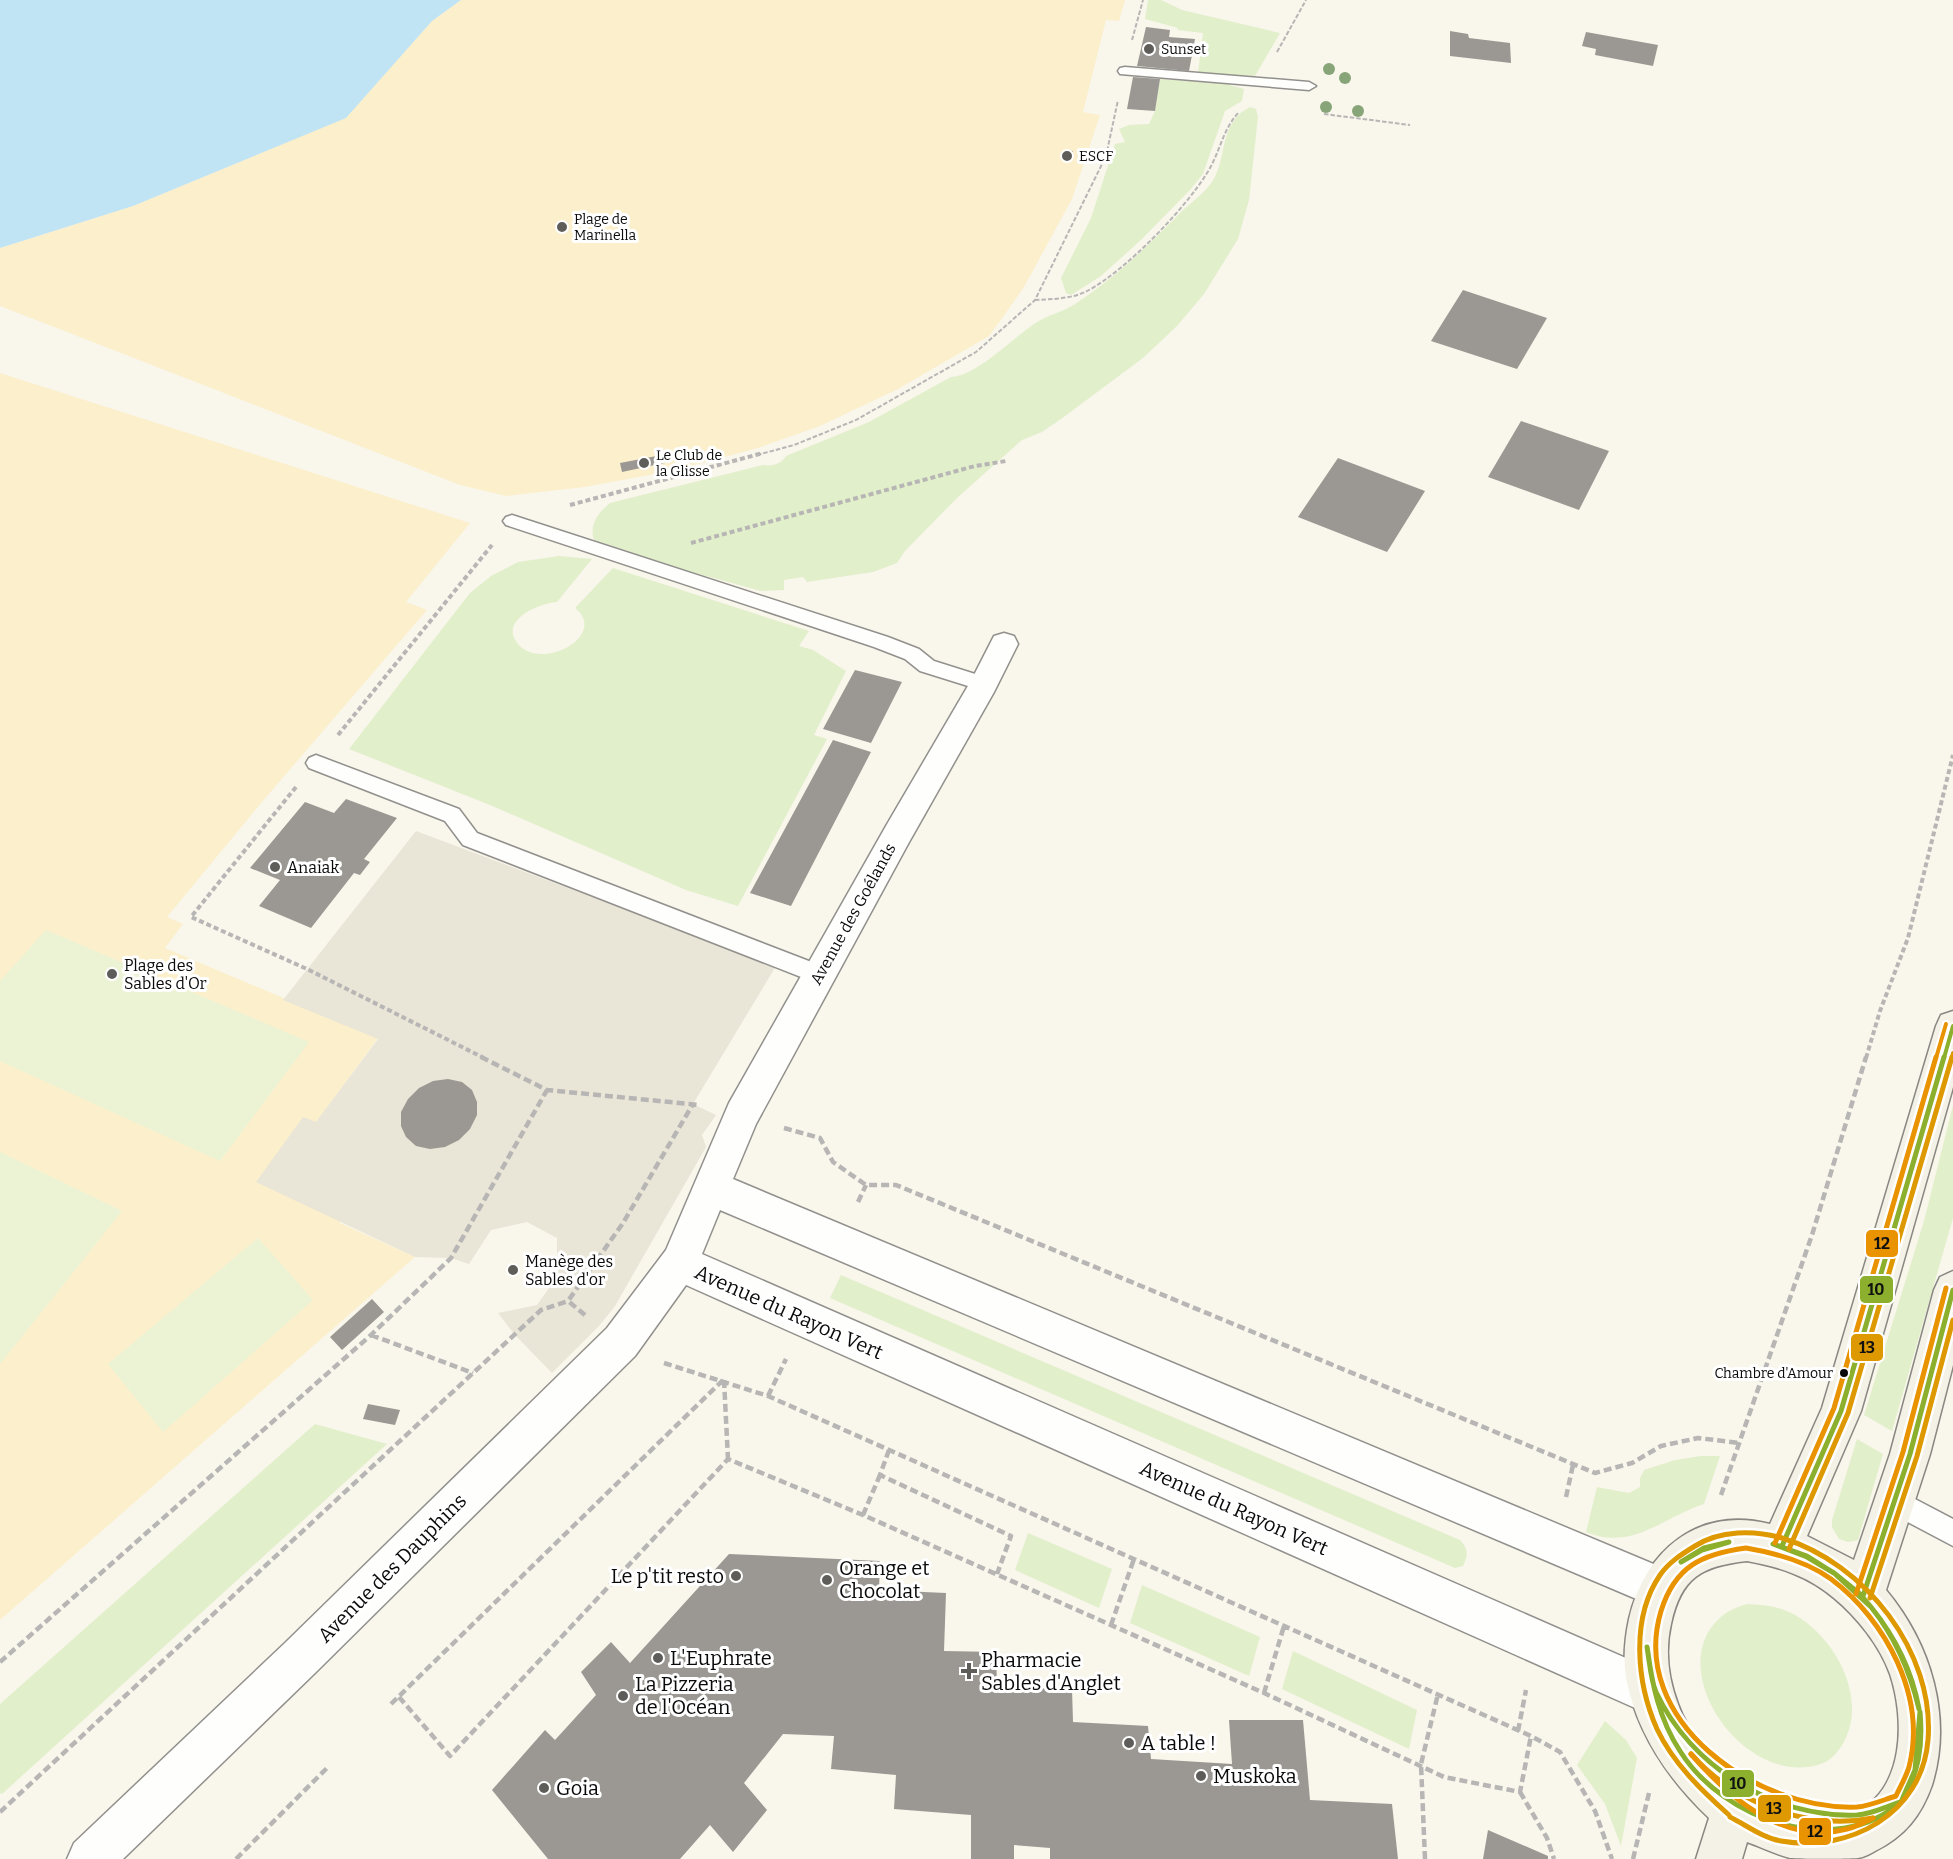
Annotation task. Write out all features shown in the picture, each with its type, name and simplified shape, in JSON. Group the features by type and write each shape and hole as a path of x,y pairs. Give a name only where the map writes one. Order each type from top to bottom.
{"main road":[{"path":"1782,1546 1841,1411 1953,1026"},
{"path":"1863,1596 1910,1454 1953,1290"},
{"path":"1747,1540 1782,1546 1824,1564 1863,1596 1891,1632 1914,1683 1921,1715 1920,1755 1908,1793 1886,1821 1854,1837 1815,1841 1774,1831 1734,1810 1694,1774 1665,1728 1651,1692 1645,1654 1648,1619 1660,1588 1674,1568 1692,1553 1714,1544 1747,1540"},
{"path":"1719,1859 1734,1810"}],"street":[{"name":"Avenue des Goélands","path":"711,1188 742,1115 897,835 984,684 1004,644"},
{"name":"Avenue du Rayon Vert","path":"711,1188 679,1263 1651,1692"},
{"path":"711,1188 1660,1588"},
{"name":"Avenue des Dauphins","path":"90,1859 302,1657 621,1342 679,1263"}],"lane":[{"path":"1125,71 1309,86"},
{"path":"512,521 881,642 912,654 927,666 984,684"},
{"path":"316,763 452,815 470,839 819,975"},
{"path":"1894,1501 1953,1533"}],"path":[{"path":"705,1105 548,1090 307,969 191,917 512,521 794,445 856,420 976,352 1035,300 1106,156 1143,0"},
{"path":"1035,300 1066,299 1090,290 1130,257 1186,200 1206,175 1216,157 1228,122 1265,84 1306,0"},
{"path":"1315,113 1410,124"},
{"path":"627,559 668,550 975,466 1006,461"},
{"path":"1714,1544 1721,1496 1816,1225 1880,1011 1908,938 1953,755"},
{"path":"0,1662 371,1335 451,1258 548,1090"},
{"path":"0,1812 541,1310 568,1301 623,1222 693,1104"},
{"path":"776,1126 820,1138 833,1162 866,1185 896,1185 1595,1473 1632,1463 1661,1446 1698,1438 1739,1443"},
{"path":"568,1301 592,1320"},
{"path":"371,1335 473,1373"},
{"path":"659,1362 723,1380 768,1396 1531,1736 1560,1752 1595,1811 1612,1859"},
{"path":"399,1697 450,1756 728,1459 723,1380"},
{"path":"391,1704 723,1380"},
{"path":"863,1515 889,1450"},
{"path":"728,1459 863,1515 1264,1692 1421,1764 1444,1777 1521,1792"},
{"path":"880,1475 1011,1536 997,1574"},
{"path":"1111,1625 1134,1559"},
{"path":"1264,1692 1284,1626"},
{"path":"1425,1859 1421,1764 1438,1694"},
{"path":"1531,1736 1521,1792 1547,1838 1554,1859"},
{"path":"236,1859 328,1767"}],"green space":[{"path":"1148,0 1161,0 1182,10 1280,33 1255,76 1198,73 1203,33 1177,30 1178,28 1145,19"},
{"path":"1160,79 1222,83 1244,89 1242,101 1225,111 1203,174 1190,190 1142,239 1101,276 1071,295 1066,293 1061,278 1091,218 1115,144 1125,142 1119,129 1129,125 1149,124 1155,111"},
{"path":"1250,107 1256,109 1258,117 1249,200 1238,239 1204,294 1177,326 1143,358 1042,432 1022,440 957,498 905,551 897,563 873,572 807,582 803,577 784,580 784,590 761,591 688,571 594,540 593,529 596,519 610,503 763,465 776,464 786,456 869,422 951,377 971,370 994,356 1034,324 1075,304 1131,260 1209,186 1217,173 1228,131 1240,114"},
{"path":"559,556 592,559 557,602 532,609 517,620 513,627 513,635 518,644 529,652 542,654 556,652 568,647 578,639 584,629 583,618 575,608 613,568 809,631 799,646 813,650 846,671 814,735 827,739 738,906 686,890 490,805 349,749 470,593 491,576 518,562"},
{"path":"46,930 309,1042 220,1161 0,1061 0,981"},
{"path":"1953,1105 1953,1218 1892,1431 1864,1415 1924,1221"},
{"path":"0,1152 122,1211 0,1364"},
{"path":"258,1238 313,1300 163,1432 108,1364"},
{"path":"841,1275 1460,1540 1467,1553 1463,1566 1455,1568 830,1298"},
{"path":"315,1424 387,1444 2,1794 0,1793 0,1704"},
{"path":"1857,1439 1883,1454 1858,1540 1848,1542 1839,1539 1832,1527 1832,1520"},
{"path":"1720,1456 1704,1504 1632,1535 1618,1538 1586,1532 1597,1487 1629,1493 1640,1487 1640,1478 1644,1470 1675,1460"},
{"path":"1028,1533 1112,1569 1099,1608 1015,1570"},
{"path":"1142,1585 1260,1637 1249,1676 1130,1623"},
{"path":"1747,1604 1778,1608 1795,1615 1811,1626 1837,1657 1846,1676 1851,1695 1852,1715 1848,1734 1832,1758 1807,1767 1779,1765 1754,1753 1731,1734 1714,1710 1703,1684 1701,1658 1708,1633 1726,1613"},
{"path":"1293,1651 1417,1710 1409,1749 1282,1689"},
{"path":"1605,1721 1626,1740 1637,1758 1621,1846 1605,1804 1577,1765"}],"sand":[{"name":"Plage de Marinella","path":"461,0 1125,0 1119,21 1106,20 1083,112 1100,115 1072,199 1024,287 989,336 898,389 820,426 758,448 676,470 585,487 506,496 460,485 0,306 0,248 133,206 345,118 432,21"},
{"name":"Plage des Sables d'Or","path":"0,373 470,523 406,602 427,610 262,802 167,917 183,924 165,948 378,1038 316,1123 340,1223 415,1257 0,1620"}],"shaded area":[{"path":"416,831 776,966 693,1104 716,1115 702,1135 706,1147 615,1306 599,1326 552,1373 515,1335 498,1313 537,1305 557,1277 557,1238 527,1222 491,1230 469,1264 451,1258 415,1257 256,1182 303,1117 316,1122 378,1039 283,1000"}],"water":[{"path":"0,0 461,0 432,21 346,118 133,206 0,248"}],"building":[{"path":"1146,27 1170,30 1169,37 1195,39 1189,71 1137,66"},
{"path":"1450,31 1468,34 1469,38 1510,43 1511,63 1450,56"},
{"path":"1586,32 1658,45 1653,66 1595,55 1596,49 1582,46"},
{"path":"1133,77 1160,79 1155,111 1127,109"},
{"name":"ESCF","path":"1064,150 1073,151 1070,161 1061,160"},
{"path":"1463,290 1547,318 1517,369 1431,341"},
{"path":"1521,421 1609,451 1579,510 1488,477"},
{"name":"Le Club de la Glisse","path":"667,454 669,462 622,472 620,463"},
{"path":"1338,458 1425,491 1387,552 1298,517"},
{"path":"855,670 902,682 871,743 823,729"},
{"path":"833,740 871,752 791,906 750,893"},
{"path":"346,799 397,818 364,859 370,862 360,875 354,873 311,928 259,906 280,880 250,868 305,802 334,813"},
{"path":"448,1079 462,1082 472,1090 477,1102 477,1115 470,1129 459,1140 445,1147 430,1149 416,1146 406,1137 401,1126 401,1112 408,1099 419,1088 433,1081"},
{"path":"372,1299 384,1312 342,1350 330,1337"},
{"path":"368,1404 400,1410 395,1425 363,1419"},
{"path":"729,1554 880,1561 879,1590 946,1593 944,1651 996,1652 997,1687 1072,1689 1073,1722 1148,1726 1151,1759 1232,1764 1229,1720 1303,1720 1310,1800 1392,1804 1398,1859 1050,1859 1050,1848 1014,1845 1014,1859 971,1859 971,1815 894,1809 896,1775 831,1769 834,1736 783,1734 744,1783 767,1810 733,1852 710,1825 680,1859 548,1859 492,1790 545,1730 555,1740 596,1695 581,1672 611,1642 630,1663"},
{"path":"1488,1830 1548,1856 1548,1859 1483,1859"}],"transit line":[{"name":"12","path":"1775,1543 1834,1408 1946,1024"},
{"name":"10","path":"1782,1546 1841,1411 1953,1026"},
{"name":"13","path":"1789,1549 1848,1413 1953,1053"},
{"name":"12","path":"1856,1594 1903,1452 1946,1288"},
{"name":"10","path":"1863,1596 1910,1454 1953,1290"},
{"name":"13","path":"1870,1598 1917,1456 1953,1320"},
{"name":"13","path":"1729,1815 1698,1786 1679,1764 1657,1728 1642,1677 1640,1650 1642,1623 1648,1598 1660,1575 1677,1556 1701,1542 1714,1538 1756,1533 1782,1538 1818,1554 1850,1576 1881,1607 1907,1644 1919,1671 1928,1707 1928,1741 1920,1773 1906,1800 1884,1821 1855,1836 1821,1843 1781,1841 1761,1834 1730,1817"},
{"name":"10","path":"1681,1562 1704,1548 1729,1542"},
{"name":"10","path":"1681,1562 1702,1550 1729,1542"},
{"name":"10","path":"1773,1544 1807,1556 1834,1573"},
{"name":"10","path":"1773,1544 1807,1557 1834,1573"},
{"name":"12","path":"1746,1548 1790,1558 1831,1579 1854,1598 1874,1622 1891,1648 1904,1677 1911,1707 1913,1737 1908,1767 1896,1796 1857,1807 1823,1806 1788,1798 1755,1784 1724,1765 1697,1741 1676,1712 1661,1680 1655,1646 1656,1630 1665,1599 1680,1574 1690,1565 1715,1554 1746,1548"},
{"name":"10","path":"1834,1573 1860,1594 1871,1607"},
{"name":"10","path":"1834,1573 1871,1607"},
{"name":"10","path":"1871,1607 1889,1630 1908,1667 1919,1709"},
{"name":"10","path":"1871,1607 1896,1642 1912,1681 1919,1709"},
{"name":"10","path":"1647,1647 1654,1687 1670,1719 1689,1744 1712,1765 1738,1783 1796,1808 1826,1814 1857,1815 1901,1802"},
{"name":"10","path":"1647,1647 1651,1682 1662,1717 1679,1751 1702,1781 1729,1806 1760,1825 1794,1837 1840,1839 1861,1833 1879,1824 1901,1802"},
{"name":"10","path":"1901,1802 1915,1770 1919,1747 1920,1712"},
{"name":"10","path":"1901,1802 1913,1781 1919,1759 1920,1712"},
{"name":"13","path":"1691,1754 1708,1772 1732,1788 1770,1807 1812,1820 1854,1822 1873,1818"},
{"name":"12","path":"1691,1754 1708,1774 1749,1809 1797,1830 1822,1832 1848,1829 1873,1818"}],"place":[{"name":"Sunset","path":"1149,49"},
{"name":"ESCF","path":"1067,156"},
{"name":"Plage de Marinella","path":"562,227"},
{"name":"Le Club de la Glisse","path":"644,463"},
{"name":"Anaiak","path":"275,867"},
{"name":"Plage des Sables d'Or","path":"112,974"},
{"name":"Manège des Sables d'or","path":"513,1270"},
{"name":"Chambre d'Amour","path":"1844,1373"},
{"name":"Le p'tit resto","path":"736,1576"},
{"name":"Orange et Chocolat","path":"827,1580"},
{"name":"L'Euphrate","path":"658,1658"},
{"name":"Pharmacie Sables d'Anglet","path":"969,1671"},
{"name":"La Pizzeria de l'Océan","path":"623,1696"},
{"name":"A table !","path":"1129,1743"},
{"name":"Muskoka","path":"1201,1776"},
{"name":"Goia","path":"544,1788"}]}
